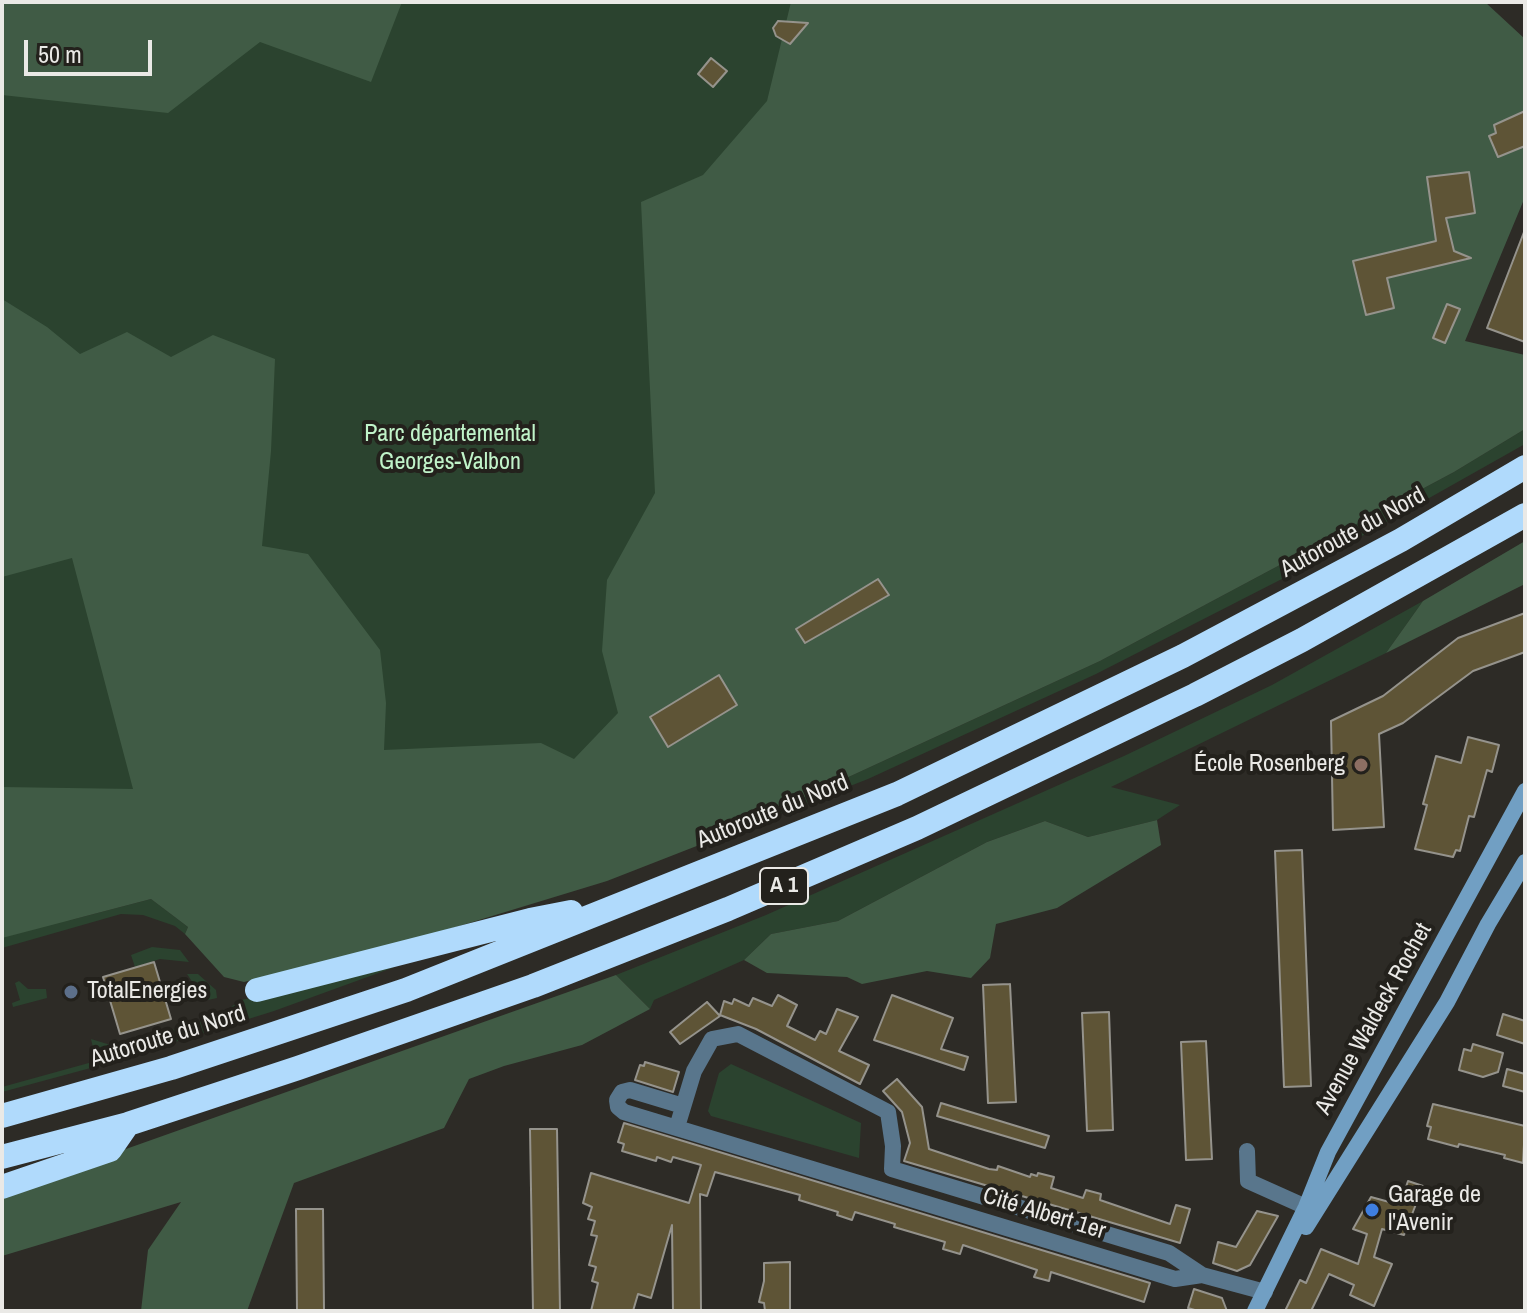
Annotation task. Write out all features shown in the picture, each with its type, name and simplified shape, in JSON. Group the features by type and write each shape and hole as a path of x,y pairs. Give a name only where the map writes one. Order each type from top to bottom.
{"highway":[{"name":"Autoroute du Nord","path":"2,1116 171,1068 406,990 897,794 1065,715 1305,593 1525,467"},
{"name":"A 1","path":"2,1157 128,1124 402,1033 648,942 821,870 1037,773 1195,695 1302,640 1525,515"},
{"path":"257,990 530,920 625,902"},
{"path":"2,1187 110,1150 128,1124"}],"main road":[{"name":"Avenue Waldeck Rochet","path":"1255,1311 1306,1207 1328,1152 1525,791"},
{"name":"Avenue Waldeck Rochet","path":"1274,1275 1447,1002 1525,862"}],"street":[{"path":"677,1127 694,1071 712,1039 738,1034 888,1112 893,1146 892,1169 873,1187"},
{"name":"Cité Albert 1er","path":"683,1106 630,1090 618,1097 618,1107 624,1112 1175,1279 1202,1275"},
{"path":"1247,1151 1248,1181 1306,1207"},
{"name":"Cité Albert 1er","path":"892,1169 1169,1253 1202,1275 1265,1292"}],"green space":[{"name":"Parc départemental Georges-Valbon","path":"2,2 1411,2 1293,541 67,921 151,899 188,927 185,934 175,926 143,915 121,914 2,948"},
{"path":"2,2 402,2 371,82 260,42 168,113 2,95"},
{"name":"Parc départemental Georges-Valbon","path":"791,2 1485,2 1525,39 1525,197 1465,341 1525,355 1525,429 1454,472 1100,661 712,840 607,881 420,938 244,982 224,977 185,934 188,927 151,899 2,938 2,787 133,789 72,558 2,577 2,299 47,327 80,354 127,332 171,357 213,335 275,359 262,546 308,554 380,650 386,703 384,750 541,743 574,759 618,713 602,651 607,580 655,493 641,202 703,175 767,101"},
{"path":"1525,429 1525,444 1321,559 1096,674 868,779 712,840 1100,661 1454,472"},
{"path":"1525,541 1525,584 1386,653 1423,601"},
{"path":"1423,601 1386,653 1111,787 1180,805 1157,820 1088,837 1045,821 987,842 838,921 771,934 744,960 654,1000 650,1009 616,975 766,915 1124,756 1272,685"},
{"path":"1157,820 1161,845 1057,908 996,924 990,958 971,978 927,971 862,984 847,977 767,973 744,960 771,934 838,921 987,842 1045,821 1088,837"},
{"path":"152,947 180,950 189,962 160,959 135,967 131,955"},
{"path":"395,967 274,1011 98,1066 2,1092 2,1087 96,1061 91,1039 117,1047 218,1016 241,1000"},
{"path":"187,974 198,974 216,990 217,998 208,1000"},
{"path":"616,975 650,1009 582,1045 469,1079 444,1128 294,1183 247,1311 141,1311 148,1250 181,1202 2,1256 2,1193"},
{"path":"19,981 28,989 46,989 47,998 13,1007 12,1003 20,1000 15,983"},
{"path":"731,1064 861,1123 859,1158 711,1116 708,1111 719,1073"}],"building":[{"path":"778,21 808,23 790,44 776,36 773,28"},
{"path":"711,58 727,71 713,87 698,74"},
{"path":"1525,111 1525,146 1498,157 1489,136 1496,133 1494,125"},
{"path":"1469,172 1475,213 1446,218 1454,251 1471,258 1387,278 1394,308 1366,315 1353,261 1436,241 1427,177"},
{"path":"1525,232 1525,342 1487,328"},
{"path":"1447,304 1460,309 1445,343 1433,338"},
{"path":"878,579 889,595 805,643 796,629"},
{"path":"1525,613 1525,652 1473,671 1403,723 1379,734 1384,827 1333,830 1331,721 1383,696 1458,638"},
{"path":"719,675 737,705 668,747 650,717"},
{"path":"1468,737 1499,745 1492,772 1487,770 1474,817 1469,816 1460,851 1456,850 1453,857 1415,849 1436,756 1461,763"},
{"path":"1302,850 1311,1086 1284,1087 1275,851"},
{"path":"154,962 171,1019 120,1034 103,977"},
{"path":"1010,984 1016,1102 988,1103 983,985"},
{"path":"778,995 797,1005 787,1026 815,1040 820,1031 826,1034 837,1009 858,1017 839,1051 869,1065 860,1084 756,1029 720,1015 724,1001 732,1004 734,999 749,1006 753,998 772,1006"},
{"path":"892,995 953,1018 941,1049 968,1057 964,1070 874,1040"},
{"path":"707,1002 720,1016 680,1044 670,1032"},
{"path":"1109,1012 1113,1130 1087,1131 1082,1013"},
{"path":"1503,1014 1525,1021 1525,1044 1497,1035"},
{"path":"1206,1041 1212,1159 1186,1160 1181,1042"},
{"path":"1473,1044 1503,1053 1498,1072 1483,1077 1459,1070 1464,1049 1471,1051"},
{"path":"645,1062 679,1072 673,1092 635,1080 640,1065 644,1066"},
{"path":"1507,1069 1525,1074 1525,1092 1503,1086"},
{"path":"897,1079 922,1107 929,1149 989,1169 997,1170 998,1166 1030,1177 1038,1173 1054,1177 1051,1188 1083,1198 1086,1190 1101,1194 1100,1200 1170,1224 1176,1205 1190,1209 1180,1243 904,1161 910,1143 902,1112 883,1091"},
{"path":"941,1103 1049,1136 1045,1148 937,1116"},
{"path":"1433,1104 1525,1126 1523,1163 1504,1158 1505,1155 1428,1139 1431,1127 1427,1126"},
{"path":"624,1123 1150,1283 1144,1302 1051,1272 1049,1281 1034,1277 1037,1270 963,1245 960,1254 943,1249 945,1242 894,1227 895,1224 855,1212 852,1220 837,1215 838,1212 799,1200 800,1195 715,1172 707,1196 700,1194 701,1311 673,1311 672,1225 651,1298 638,1294 633,1311 591,1311 598,1283 592,1281 596,1267 589,1265 597,1236 591,1235 595,1221 588,1219 592,1207 583,1203 591,1173 689,1203 701,1165 673,1157 671,1162 657,1157 656,1161 622,1151 624,1144 618,1142"},
{"path":"530,1129 557,1129 560,1311 533,1311"},
{"path":"1408,1181 1423,1186 1404,1235 1382,1229 1374,1257 1392,1264 1374,1306 1350,1295 1354,1285 1329,1274 1311,1311 1285,1311 1300,1280 1306,1283 1321,1249 1358,1264 1367,1234 1353,1229 1371,1197 1400,1205"},
{"path":"296,1209 323,1209 324,1311 297,1311"},
{"path":"1257,1211 1278,1216 1250,1265 1237,1271 1213,1263 1218,1242 1236,1247"},
{"path":"790,1262 790,1311 765,1311 764,1303 759,1302 764,1263"},
{"path":"1194,1289 1222,1298 1227,1311 1188,1308"}],"place":[{"name":"École Rosenberg","path":"1361,765"},
{"name":"TotalEnergies","path":"71,992"},
{"name":"Garage de l'Avenir","path":"1372,1210"}]}
